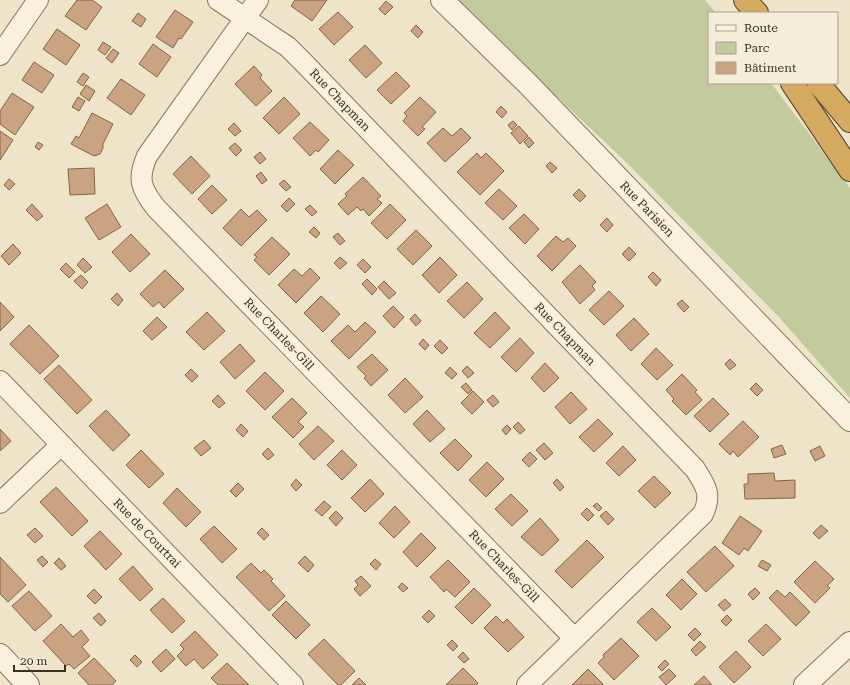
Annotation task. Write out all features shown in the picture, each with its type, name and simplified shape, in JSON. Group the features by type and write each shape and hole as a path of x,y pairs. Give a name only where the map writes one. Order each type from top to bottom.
{"highway":[{"path":"730,0 739,12"},
{"path":"745,0 756,12"},
{"path":"793,84 850,170"},
{"path":"819,84 850,121"}],"street":[{"path":"0,55 38,0"},
{"name":"Rue Chapman","path":"218,0 288,47 695,469 703,481 708,494 708,504 703,514 527,685"},
{"name":"Rue Charles-Gill","path":"258,0 147,156 141,169 142,184 146,195 162,214 574,638"},
{"name":"Rue Parisien","path":"442,0 528,84 850,420"},
{"name":"Rue de Courtrai","path":"0,381 293,685"},
{"path":"0,504 61,445"},
{"path":"805,685 850,643"},
{"path":"0,656 28,685"}],"green space":[{"path":"454,0 705,0 715,12 708,12 708,84 772,84 850,188 850,398 778,316 624,160"}],"building":[{"path":"77,0 92,0 102,7 86,30 65,16"},
{"path":"295,0 327,0 312,21 291,6"},
{"path":"386,1 393,7 385,15 379,9"},
{"path":"175,10 193,22 181,39 179,38 173,48 156,37"},
{"path":"338,12 353,27 334,45 319,29"},
{"path":"138,13 146,19 141,27 132,21"},
{"path":"416,25 423,32 418,38 411,31"},
{"path":"57,29 80,45 66,65 43,49"},
{"path":"103,42 111,47 105,55 98,50"},
{"path":"153,44 171,57 157,77 139,64"},
{"path":"365,45 382,63 366,78 349,60"},
{"path":"113,49 119,53 112,63 106,58"},
{"path":"34,62 54,75 42,93 22,80"},
{"path":"254,66 262,75 260,78 272,91 256,106 235,84"},
{"path":"396,72 410,86 391,104 377,90"},
{"path":"83,73 89,77 83,86 77,82"},
{"path":"121,79 145,95 131,115 107,98"},
{"path":"86,85 95,91 89,101 80,94"},
{"path":"12,93 34,107 15,135 0,124 0,111"},
{"path":"78,97 85,101 79,111 72,107"},
{"path":"284,97 300,114 279,134 263,118"},
{"path":"420,97 436,112 422,127 425,129 418,136 403,121 407,116 404,113"},
{"path":"501,106 507,112 502,118 496,112"},
{"path":"92,113 113,124 103,144 100,154 94,156 71,144 76,136 79,138"},
{"path":"513,121 517,125 512,130 508,125"},
{"path":"310,122 329,140 318,152 316,150 310,156 293,138"},
{"path":"234,123 241,131 235,136 228,129"},
{"path":"519,126 528,136 520,144 511,133"},
{"path":"443,128 452,136 461,128 471,138 445,162 427,143"},
{"path":"0,131 13,140 0,160"},
{"path":"529,137 534,143 529,148 524,142"},
{"path":"38,142 43,145 39,150 35,147"},
{"path":"235,143 242,150 236,156 229,148"},
{"path":"338,150 354,165 335,184 320,169"},
{"path":"260,152 266,159 260,164 254,157"},
{"path":"477,153 481,158 486,153 504,171 480,195 457,172"},
{"path":"191,156 210,176 192,194 173,174"},
{"path":"550,162 557,168 552,173 546,166"},
{"path":"94,168 95,194 70,195 68,169"},
{"path":"261,172 267,180 262,184 256,176"},
{"path":"363,177 381,196 377,199 382,203 369,216 363,209 361,211 357,207 348,215 338,204 347,196 345,194"},
{"path":"9,179 15,184 9,190 4,185"},
{"path":"284,180 291,187 286,191 279,184"},
{"path":"212,185 227,200 212,214 198,199"},
{"path":"499,189 517,206 503,220 485,203"},
{"path":"579,189 586,196 580,202 573,195"},
{"path":"289,198 295,204 287,212 281,206"},
{"path":"32,204 43,216 37,221 26,210"},
{"path":"107,204 121,227 99,240 85,218"},
{"path":"390,204 406,220 387,239 371,223"},
{"path":"310,205 317,212 312,216 305,209"},
{"path":"241,209 249,217 257,210 267,220 241,246 223,228"},
{"path":"524,214 539,229 525,244 509,228"},
{"path":"607,218 613,225 607,232 600,225"},
{"path":"314,227 320,233 316,238 309,232"},
{"path":"416,230 432,246 413,265 397,249"},
{"path":"338,233 345,241 340,245 333,237"},
{"path":"131,234 150,254 130,272 112,252"},
{"path":"556,236 563,242 568,238 576,246 552,271 537,256"},
{"path":"272,237 290,254 269,275 254,260 257,257 254,255"},
{"path":"13,244 21,253 9,265 1,256"},
{"path":"629,247 636,254 629,261 622,254"},
{"path":"340,257 347,263 340,269 334,263"},
{"path":"440,257 457,275 439,293 422,275"},
{"path":"83,258 92,267 85,273 77,265"},
{"path":"363,259 371,267 365,273 357,265"},
{"path":"66,263 75,272 69,278 60,269"},
{"path":"580,265 596,282 592,286 595,290 580,304 562,282"},
{"path":"310,268 320,278 296,303 278,285 294,269 302,276"},
{"path":"165,270 184,289 164,308 159,302 153,307 140,294"},
{"path":"653,272 661,280 656,286 648,277"},
{"path":"81,275 88,282 82,289 74,281"},
{"path":"367,279 377,289 372,295 362,284"},
{"path":"384,281 396,293 389,299 378,287"},
{"path":"467,282 483,299 464,318 447,301"},
{"path":"609,291 624,306 604,325 589,310"},
{"path":"117,293 123,300 118,306 111,299"},
{"path":"321,296 340,314 323,332 304,313"},
{"path":"682,300 689,307 684,312 677,304"},
{"path":"0,302 14,317 0,331"},
{"path":"393,306 404,317 394,328 383,316"},
{"path":"207,312 225,331 204,350 186,332"},
{"path":"495,312 510,328 490,348 474,333"},
{"path":"415,314 421,321 416,326 410,319"},
{"path":"157,317 167,327 152,340 143,331"},
{"path":"634,318 649,334 631,351 616,335"},
{"path":"365,322 376,332 349,359 331,341 348,325 355,332"},
{"path":"29,325 59,356 40,374 10,344"},
{"path":"520,338 534,353 516,372 501,357"},
{"path":"423,339 429,345 425,350 419,344"},
{"path":"440,340 448,348 442,354 434,346"},
{"path":"240,344 255,361 235,379 220,362"},
{"path":"656,348 673,365 657,380 641,364"},
{"path":"372,354 388,370 371,386 364,378 366,376 357,367"},
{"path":"730,359 736,365 730,370 725,364"},
{"path":"545,363 559,378 544,392 531,378"},
{"path":"59,365 92,400 77,414 44,379"},
{"path":"467,366 474,373 468,378 462,371"},
{"path":"450,367 457,374 452,379 445,373"},
{"path":"191,369 198,376 192,382 185,375"},
{"path":"265,372 284,391 265,410 246,391"},
{"path":"682,374 697,390 695,392 702,400 686,415 672,401 674,399 666,390"},
{"path":"405,378 423,397 405,413 388,395"},
{"path":"466,383 472,390 468,394 461,387"},
{"path":"756,383 763,390 757,396 750,389"},
{"path":"473,391 484,402 472,414 461,403"},
{"path":"571,392 587,409 570,424 555,407"},
{"path":"218,395 225,403 219,408 212,401"},
{"path":"493,395 499,402 493,407 487,400"},
{"path":"292,398 307,413 298,422 304,427 293,438 272,417"},
{"path":"713,398 729,414 710,432 694,416"},
{"path":"106,410 130,435 113,451 89,426"},
{"path":"427,410 445,429 430,442 413,424"},
{"path":"598,419 613,434 594,452 579,437"},
{"path":"743,421 759,437 738,457 733,451 730,455 719,444"},
{"path":"518,422 525,430 520,434 513,427"},
{"path":"241,424 248,431 243,437 236,430"},
{"path":"507,425 511,429 506,435 502,430"},
{"path":"318,426 334,441 314,460 299,444"},
{"path":"0,429 11,441 0,451"},
{"path":"455,439 472,456 458,471 440,453"},
{"path":"204,440 211,448 201,456 194,448"},
{"path":"544,443 553,453 545,460 536,450"},
{"path":"782,445 786,454 774,458 771,449"},
{"path":"623,446 636,460 619,476 606,463"},
{"path":"820,446 825,456 815,461 810,451"},
{"path":"268,448 274,455 268,460 262,454"},
{"path":"141,450 164,474 149,488 126,465"},
{"path":"342,450 357,465 342,480 327,465"},
{"path":"530,452 537,459 529,467 522,460"},
{"path":"487,462 504,479 486,497 469,480"},
{"path":"774,473 775,481 795,480 795,498 745,499 744,484 748,484 748,474"},
{"path":"654,476 671,493 655,508 638,491"},
{"path":"296,479 302,485 296,491 291,485"},
{"path":"370,479 384,494 365,512 351,498"},
{"path":"557,479 564,487 560,491 553,483"},
{"path":"238,483 244,489 236,497 230,491"},
{"path":"56,487 88,521 72,536 40,502"},
{"path":"177,488 201,512 186,527 163,503"},
{"path":"511,494 528,511 512,526 495,509"},
{"path":"324,501 331,507 322,516 315,510"},
{"path":"597,503 602,508 599,511 593,506"},
{"path":"395,506 410,522 394,538 379,523"},
{"path":"587,508 594,515 588,521 581,514"},
{"path":"336,511 343,518 336,526 329,518"},
{"path":"606,511 614,519 608,525 600,516"},
{"path":"740,516 762,531 748,551 744,548 739,555 722,543"},
{"path":"540,518 559,540 542,556 521,537"},
{"path":"821,525 828,531 819,539 813,533"},
{"path":"214,526 237,549 222,563 200,539"},
{"path":"35,528 43,536 35,543 27,535"},
{"path":"262,528 269,535 264,540 257,533"},
{"path":"100,531 122,554 106,570 84,546"},
{"path":"421,533 436,548 417,567 403,552"},
{"path":"587,540 604,557 572,588 555,571"},
{"path":"715,546 734,566 706,592 687,572"},
{"path":"42,556 48,562 43,567 37,560"},
{"path":"305,556 314,565 308,572 298,563"},
{"path":"0,557 26,585 8,602 0,594"},
{"path":"59,558 66,566 61,570 54,563"},
{"path":"375,559 381,564 376,570 370,564"},
{"path":"448,560 470,582 455,597 446,589 444,592 430,577"},
{"path":"762,560 771,565 767,571 758,566"},
{"path":"815,561 834,579 827,586 830,588 815,603 794,582"},
{"path":"251,563 261,573 264,570 273,579 271,581 285,596 269,611 236,577"},
{"path":"133,566 153,589 140,601 119,579"},
{"path":"361,576 371,586 360,596 354,589 358,585 355,581"},
{"path":"682,579 697,594 681,610 666,595"},
{"path":"402,583 408,588 403,592 398,587"},
{"path":"474,588 491,605 472,624 455,607"},
{"path":"755,588 760,593 753,600 748,594"},
{"path":"94,589 102,597 95,604 87,596"},
{"path":"777,590 785,597 790,592 810,612 796,626 769,598"},
{"path":"29,591 52,616 35,631 12,606"},
{"path":"163,598 185,621 172,633 150,610"},
{"path":"725,599 731,605 724,611 718,605"},
{"path":"286,601 310,625 296,639 272,615"},
{"path":"652,608 671,627 656,641 637,622"},
{"path":"429,610 435,616 428,623 422,617"},
{"path":"99,613 106,621 101,626 93,618"},
{"path":"727,615 732,620 726,626 721,621"},
{"path":"496,616 503,623 507,619 524,637 508,652 484,628"},
{"path":"61,624 73,637 81,630 89,640 82,647 90,656 74,669 69,664 66,666 43,641"},
{"path":"766,624 781,639 763,656 748,641"},
{"path":"695,628 701,634 694,641 688,635"},
{"path":"195,631 218,655 203,669 194,659 186,666 177,656 184,649 180,645"},
{"path":"621,638 639,656 614,680 598,663 604,657 603,655"},
{"path":"324,639 355,671 341,685 338,685 308,654"},
{"path":"452,640 458,646 453,651 447,645"},
{"path":"700,641 706,647 696,656 691,650"},
{"path":"166,649 175,659 161,672 152,662"},
{"path":"736,651 751,667 734,683 719,667"},
{"path":"463,652 469,659 464,663 458,657"},
{"path":"135,655 142,662 137,667 130,660"},
{"path":"94,658 116,681 112,685 89,685 78,673"},
{"path":"665,660 669,664 662,671 658,667"},
{"path":"227,663 249,685 218,685 211,678"},
{"path":"463,668 478,683 476,685 446,685"},
{"path":"588,669 603,684 602,685 572,685"},
{"path":"669,669 676,676 666,685 659,677"},
{"path":"704,676 712,685 694,685"},
{"path":"359,678 366,685 352,685"}]}
